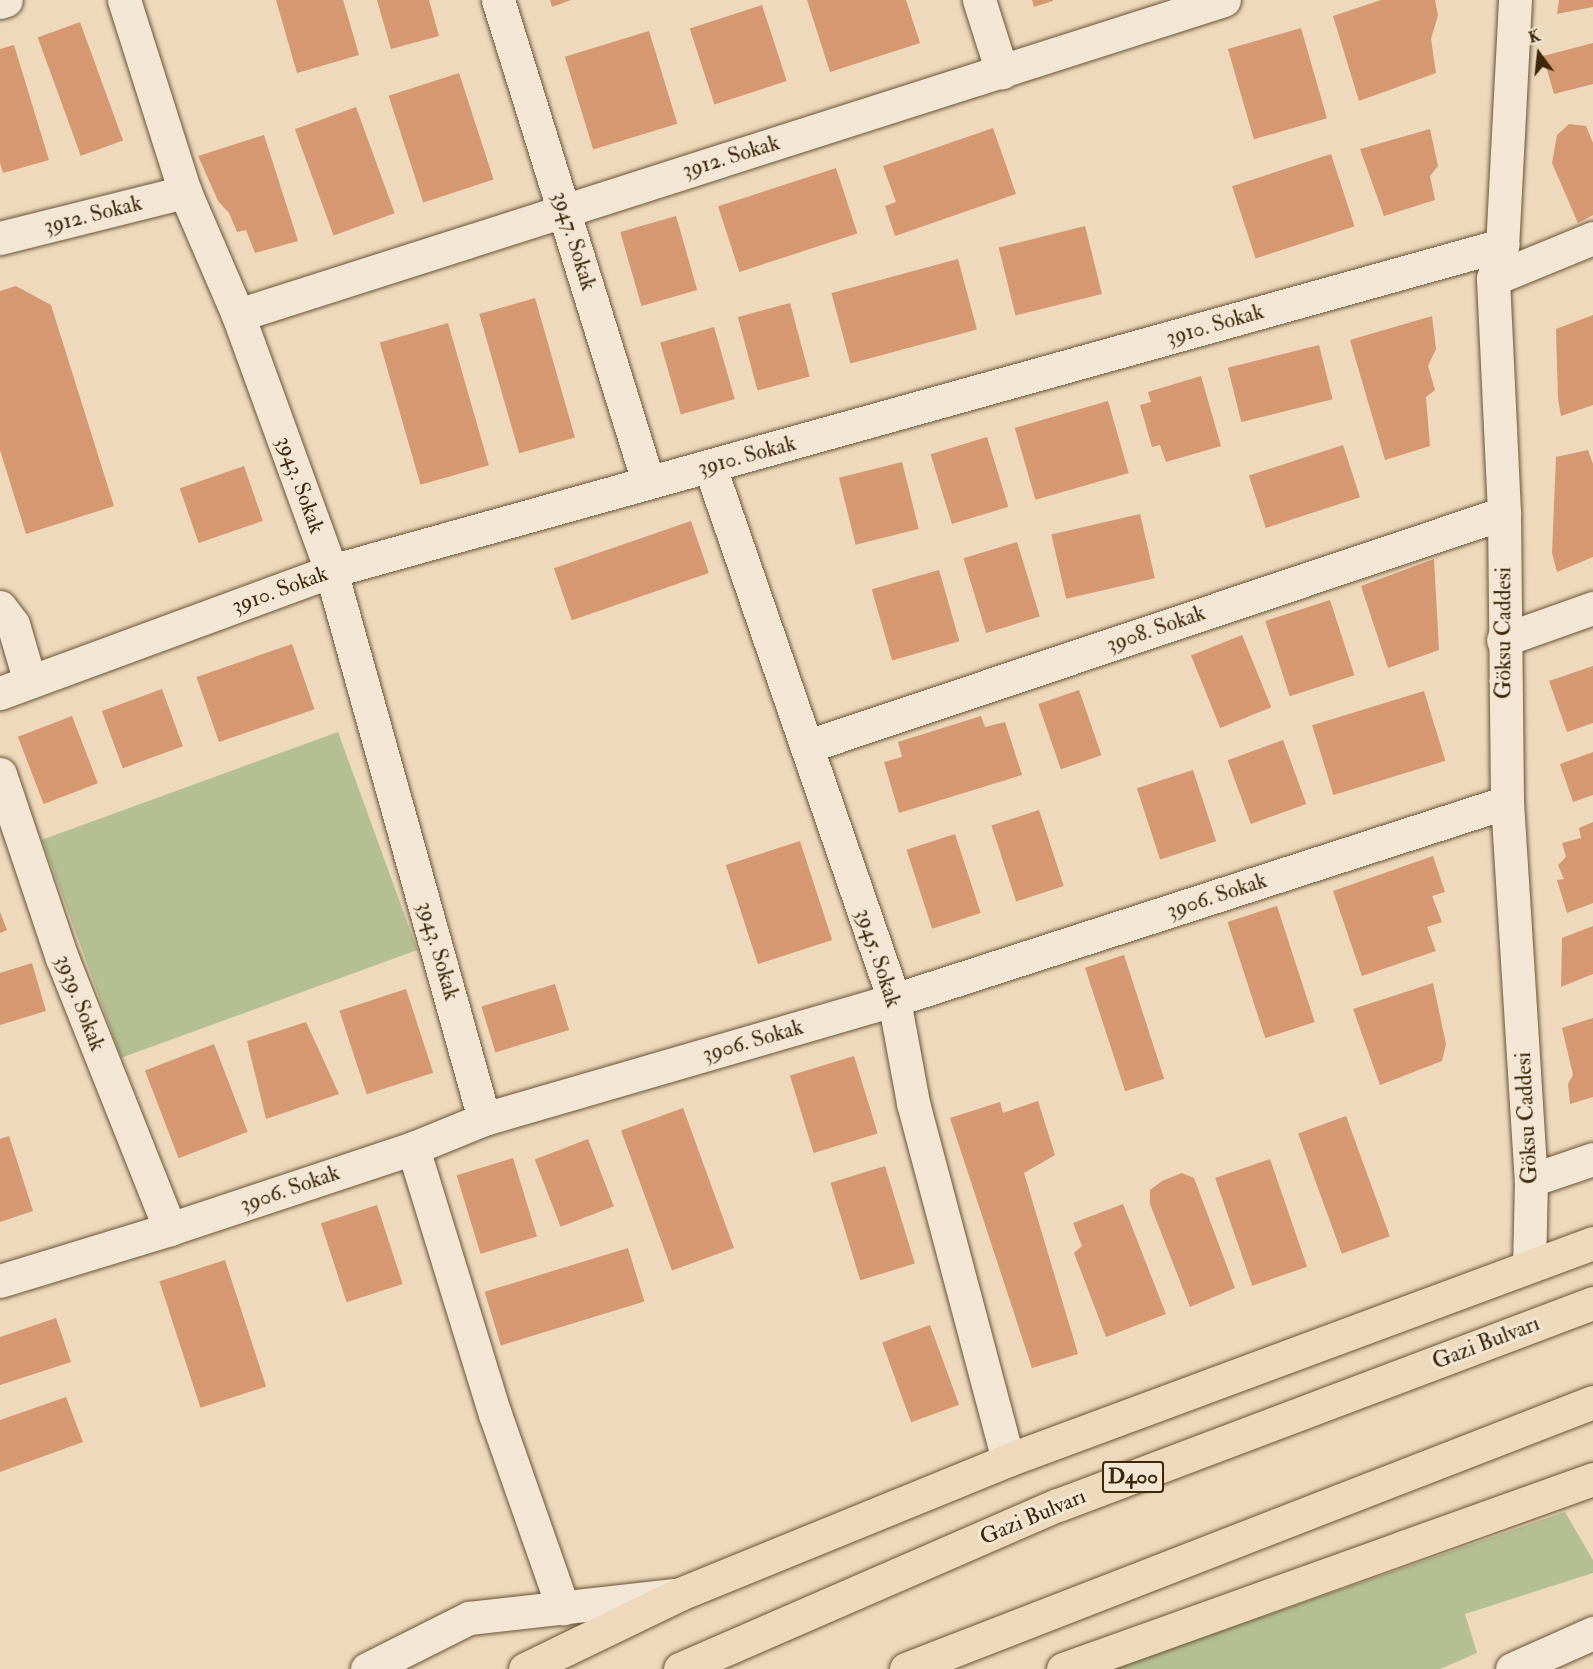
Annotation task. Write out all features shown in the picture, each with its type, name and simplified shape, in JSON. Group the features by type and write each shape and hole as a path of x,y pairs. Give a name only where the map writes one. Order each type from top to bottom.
{"highway":[{"path":"525,1669 680,1594 1008,1460 1593,1243"},
{"name":"Gazi Bulvarı","path":"680,1669 1058,1505 1593,1303"},
{"path":"906,1669 1593,1402"},
{"path":"1063,1669 1593,1479"}],"street":[{"path":"0,2 6,0"},
{"name":"3943. Sokak","path":"124,0 185,192 238,315 331,571 484,1119"},
{"name":"3947. Sokak","path":"498,0 648,483"},
{"path":"979,0 1002,72"},
{"name":"3912. Sokak","path":"238,315 1224,0"},
{"name":"Göksu Caddesi","path":"1515,0 1502,245 1493,279 1504,513 1503,640 1507,802 1531,1180 1529,1266"},
{"name":"3912. Sokak","path":"0,238 185,192"},
{"path":"1493,279 1593,238"},
{"name":"3910. Sokak","path":"15,687 331,571 1502,245"},
{"name":"3945. Sokak","path":"710,466 894,1000 913,1103 1008,1460"},
{"name":"3908. Sokak","path":"808,746 1504,513"},
{"path":"0,607 13,624 15,687"},
{"path":"1503,640 1593,608"},
{"name":"3939. Sokak","path":"0,774 62,958 170,1229"},
{"name":"3906. Sokak","path":"0,1281 170,1229 413,1148 484,1119 894,1000 1507,802"},
{"path":"413,1148 495,1414 563,1608"},
{"path":"1531,1180 1593,1159"},
{"path":"366,1669 469,1618 680,1594"},
{"path":"1512,1669 1593,1633"}],"green space":[{"path":"338,732 417,950 121,1058 42,840"},
{"path":"1565,1512 1593,1560 1593,1573 1465,1614 1477,1653 1440,1669 1111,1669"}],"building":[{"path":"276,0 343,0 359,55 297,73"},
{"path":"377,0 429,0 439,36 391,49"},
{"path":"550,0 571,0 552,7"},
{"path":"807,0 906,0 920,43 830,72"},
{"path":"1032,0 1053,0 1053,1 1034,7"},
{"path":"1381,0 1435,0 1438,15 1431,39 1436,73 1359,101 1333,16"},
{"path":"1559,0 1593,0 1593,7 1557,14"},
{"path":"762,5 787,81 714,105 690,28"},
{"path":"80,22 123,140 81,156 38,37"},
{"path":"1301,28 1327,118 1254,139 1228,49"},
{"path":"649,31 677,124 593,149 565,57"},
{"path":"1593,43 1593,84 1554,94 1543,56"},
{"path":"14,45 49,160 3,173 0,163 0,49"},
{"path":"459,73 494,180 423,202 389,96"},
{"path":"356,107 395,213 334,235 295,129"},
{"path":"1569,124 1586,126 1593,143 1593,215 1578,223 1552,163 1557,135"},
{"path":"993,128 1016,194 895,236 885,206 896,202 883,166"},
{"path":"1430,129 1438,166 1430,176 1435,200 1384,216 1360,149"},
{"path":"264,135 298,241 255,253 246,230 237,232 229,213 218,201 198,156"},
{"path":"1331,154 1354,226 1256,258 1232,186"},
{"path":"836,168 857,234 739,272 718,206"},
{"path":"676,216 697,290 641,306 620,232"},
{"path":"1085,226 1102,294 1016,315 999,248"},
{"path":"958,259 977,330 850,363 831,293"},
{"path":"16,286 51,305 114,506 26,534 0,450 0,291"},
{"path":"535,298 575,437 519,453 479,314"},
{"path":"790,303 810,376 758,390 738,317"},
{"path":"1593,315 1593,405 1561,416 1558,399 1556,329"},
{"path":"1432,316 1436,349 1428,366 1435,390 1426,397 1430,446 1385,460 1350,340"},
{"path":"448,323 489,465 421,485 380,343"},
{"path":"714,327 735,399 681,415 660,342"},
{"path":"1319,345 1333,399 1241,422 1228,368"},
{"path":"1201,376 1221,446 1166,462 1160,445 1152,447 1140,405 1151,402 1148,392"},
{"path":"1108,401 1129,473 1035,500 1015,428"},
{"path":"987,437 1008,507 952,524 931,454"},
{"path":"1343,445 1360,497 1266,528 1249,476"},
{"path":"1588,450 1593,464 1593,557 1557,572 1552,553 1556,457"},
{"path":"902,462 919,529 856,545 839,478"},
{"path":"244,466 263,521 199,543 180,488"},
{"path":"1140,514 1155,578 1066,599 1051,534"},
{"path":"691,521 709,573 572,620 554,568"},
{"path":"1017,542 1040,617 986,633 963,558"},
{"path":"1434,559 1439,650 1388,668 1361,586"},
{"path":"939,570 959,641 892,660 872,589"},
{"path":"1330,600 1354,675 1290,696 1265,621"},
{"path":"1242,635 1271,707 1220,728 1191,656"},
{"path":"292,644 314,709 219,742 197,677"},
{"path":"1593,666 1593,723 1567,732 1549,681"},
{"path":"162,689 183,746 123,768 102,711"},
{"path":"1079,690 1101,755 1061,769 1038,704"},
{"path":"1424,691 1445,761 1333,795 1312,725"},
{"path":"72,716 98,783 44,804 18,737"},
{"path":"981,716 985,727 1005,722 1022,775 899,813 884,762 902,757 898,742"},
{"path":"1283,740 1306,804 1251,824 1228,760"},
{"path":"1593,752 1593,795 1573,802 1560,764"},
{"path":"1193,770 1216,841 1160,860 1137,788"},
{"path":"1039,810 1064,886 1016,902 991,825"},
{"path":"1593,822 1593,903 1567,913 1557,880 1564,879 1558,865 1566,857 1562,843 1581,838 1579,828"},
{"path":"955,834 981,913 932,929 906,850"},
{"path":"800,841 832,940 758,964 726,865"},
{"path":"1433,856 1445,892 1432,896 1442,922 1427,927 1436,951 1362,976 1333,891"},
{"path":"1277,906 1315,1022 1265,1038 1228,922"},
{"path":"0,912 7,930 0,933"},
{"path":"1593,926 1593,974 1561,987 1562,938"},
{"path":"1124,955 1164,1079 1125,1091 1085,968"},
{"path":"32,963 46,1011 0,1025 0,973"},
{"path":"1433,983 1446,1044 1442,1061 1380,1085 1353,1009"},
{"path":"555,984 569,1030 495,1052 481,1007"},
{"path":"406,989 433,1073 367,1094 339,1011"},
{"path":"1593,1018 1593,1097 1570,1104 1568,1084 1573,1075 1562,1028"},
{"path":"306,1022 339,1094 266,1119 247,1041"},
{"path":"214,1044 248,1132 179,1158 145,1071"},
{"path":"854,1056 878,1133 814,1153 790,1076"},
{"path":"1038,1101 1055,1155 1024,1173 1078,1354 1032,1368 950,1118 1000,1102 1003,1113"},
{"path":"683,1108 734,1248 672,1271 621,1131"},
{"path":"1346,1116 1390,1236 1342,1254 1298,1133"},
{"path":"9,1136 33,1211 0,1222 0,1139"},
{"path":"588,1139 614,1206 561,1227 535,1159"},
{"path":"513,1158 537,1236 481,1254 457,1175"},
{"path":"1270,1159 1307,1267 1252,1286 1215,1178"},
{"path":"885,1166 915,1264 860,1280 830,1183"},
{"path":"1182,1173 1194,1178 1235,1288 1190,1307 1150,1204 1150,1190 1162,1181"},
{"path":"1123,1204 1166,1314 1106,1337 1074,1253 1082,1246 1073,1223"},
{"path":"377,1205 403,1284 347,1302 321,1223"},
{"path":"628,1248 644,1302 501,1345 485,1292"},
{"path":"225,1260 266,1386 200,1408 159,1281"},
{"path":"56,1318 71,1362 0,1385 0,1337"},
{"path":"930,1325 959,1405 911,1422 882,1342"},
{"path":"66,1397 83,1442 0,1472 0,1420"}]}
